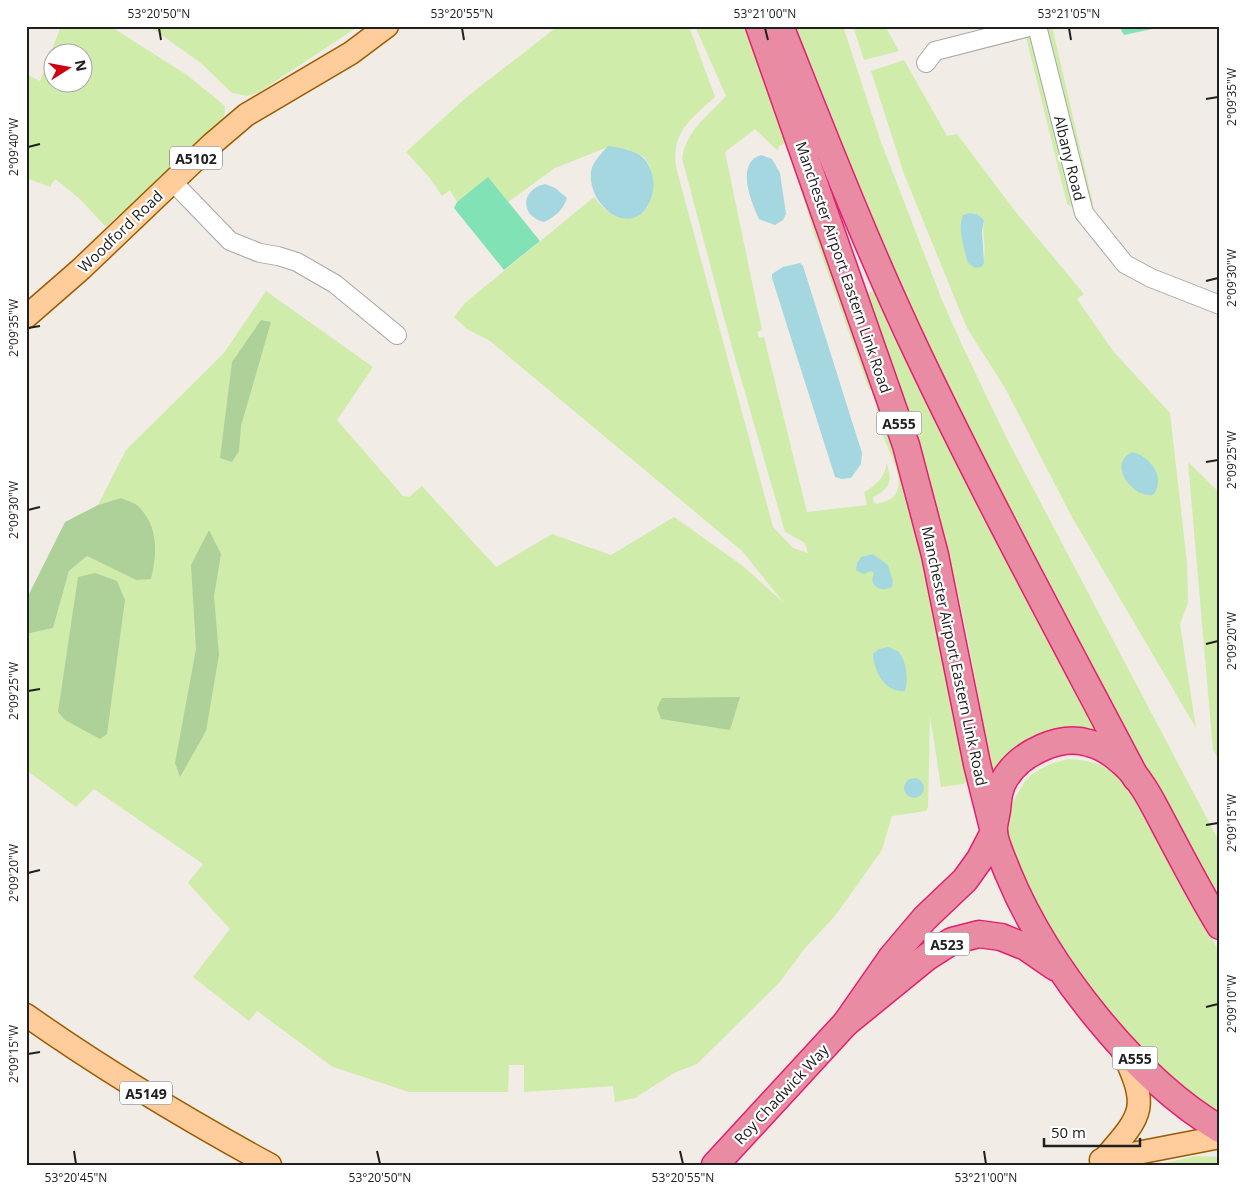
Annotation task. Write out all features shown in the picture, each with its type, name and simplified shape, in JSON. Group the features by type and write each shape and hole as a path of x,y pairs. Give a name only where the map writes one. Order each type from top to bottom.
{"highway":[{"name":"Manchester Airport Eastern Link Road","path":"759,26 906,445 934,555 982,785 994,832"},
{"name":"Manchester Airport Eastern Link Road","path":"780,26 831,154 918,354 976,472 1136,778"},
{"name":"A555","path":"1220,926 1136,778 1123,763 1104,748 1087,742 1061,742 1043,748 1016,764 1005,778 999,794 994,832 1016,892 1036,930 1063,974 1118,1040 1167,1091 1202,1118 1220,1129"},
{"name":"Roy Chadwick Way","path":"716,1165 846,1022 877,977 925,918 974,845 980,826 982,785"},
{"name":"Roy Chadwick Way","path":"925,918 965,880 980,860 994,832"},
{"name":"Roy Chadwick Way","path":"846,1022 927,957 952,941 979,934 1001,937 1026,947 1043,957 1063,974"}],"main road":[{"name":"Woodford Road","path":"26,317 81,269 172,181 246,115 351,52 387,26"},
{"name":"A5149","path":"26,1015 66,1043 179,1114 270,1165"},
{"path":"1097,1162 1132,1126 1139,1109 1139,1094 1135,1078 1118,1040"},
{"path":"1097,1162 1220,1137"}],"street":[{"name":"Albany Road","path":"926,63 935,51 1035,26 1084,213 1125,264 1151,278 1220,304"},
{"path":"172,181 230,241 260,254 278,256 297,262 335,284 397,336"}],"green space":[{"path":"61,26 110,26 187,75 225,106 224,117 121,217 117,216 106,227 80,199 55,179 50,187 26,178 26,74 40,81 42,76 42,92 92,92 92,42 55,42"},
{"path":"149,26 359,26 259,92 248,96 232,93 202,64"},
{"path":"558,26 689,26 715,97 691,119 680,135 675,155 676,167 773,527 793,548 808,553 805,543 785,532 731,344 682,158 688,139 693,131 726,96 695,26 754,26 873,388 870,390 868,387 813,231 790,149 786,143 779,146 778,151 755,129 725,152 762,330 757,332 759,338 764,337 807,512 867,505 864,492 880,480 885,472 886,462 890,479 889,483 884,490 873,497 874,503 877,504 892,498 898,489 895,465 878,423 877,411 879,402 897,437 970,778 964,784 941,787 930,716 928,807 926,811 892,816 882,850 835,916 805,948 779,983 697,1064 674,1073 635,1098 615,1102 613,1086 524,1092 524,1065 509,1065 508,1092 409,1092 333,1067 257,1011 249,1021 193,977 230,929 188,883 203,864 94,789 76,807 26,770 26,634 53,628 69,571 87,556 136,580 121,498 98,505 126,450 224,353 266,291 373,367 337,420 403,496 409,497 422,486 496,567 552,534 611,555 674,517 743,566 784,603 742,551 490,341 467,329 454,317 465,303 594,197 605,210 635,218 647,208 652,194 650,166 644,157 627,149 608,147 555,168 508,202 488,178 457,202 450,190 442,196 429,177 406,152 468,96"},
{"path":"791,26 843,26 881,142 942,300 962,345 1006,437 1220,843 1220,907 1020,534 918,335"},
{"path":"853,26 885,26 899,51 864,60"},
{"path":"1033,26 1052,26 1093,204 1091,223 1084,213 1067,204 1024,29"},
{"path":"1119,26 1166,26 1124,35"},
{"path":"904,60 947,136 957,134 1015,211 1084,294 1077,299 1113,351 1170,413 1187,563 1188,603 1180,624 1196,728 1072,517 1005,388 967,328 904,174 871,71","holes":["970,213 977,214 984,220 985,250 981,267"]},
{"path":"488,177 540,241 504,270 454,208 457,202"},
{"path":"880,290 888,325 1099,732 992,774 965,628 946,543 915,435 867,293"},
{"path":"261,320 271,322 241,426 239,451 232,462 220,458 232,362"},
{"path":"1188,462 1220,493 1220,762 1213,750"},
{"path":"121,498 137,505 150,523 155,541 151,579 136,580 87,556 69,571 53,628 26,634 26,600 65,522 98,505"},
{"path":"209,530 221,554 214,596 219,655 206,731 180,777 175,763 196,649 191,565"},
{"path":"95,573 117,581 125,600 107,734 100,739 65,720 58,712 78,577"},
{"path":"740,697 730,730 661,719 657,708 662,698"},
{"path":"1068,759 1100,765 1114,773 1126,785 1220,953 1220,1114 1155,1064 1069,966 1023,879 1008,832 1011,805 1025,781 1032,774 1050,764"},
{"path":"1196,1156 1220,1157 1220,1165 1155,1165"}],"water":[{"path":"608,146 628,150 640,155 651,171 654,186 650,201 642,213 633,218 623,218 603,207 592,185 591,172 593,165"},
{"path":"761,155 772,159 780,173 786,214 783,220 775,225 759,219 747,184 749,166 753,159"},
{"path":"545,184 555,188 567,198 558,213 544,222 536,219 531,214 527,209 526,203 527,197 531,192"},
{"path":"977,214 984,220 982,231 984,263 981,267 975,268 968,263 961,233 963,215"},
{"path":"800,263 803,266 862,453 861,464 851,478 842,479 835,477 772,278 772,274 783,267"},
{"path":"1132,452 1145,458 1157,475 1157,488 1153,495 1145,495 1137,491 1125,479 1122,472 1122,464 1125,457"},
{"path":"873,554 888,565 893,582 892,587 886,589 878,588 872,580 874,573 871,571 863,574 856,570 857,563 861,557"},
{"path":"888,647 899,652 905,665 907,676 905,691 892,689 886,685 878,674 873,654 879,649"},
{"path":"910,778 918,778 924,784 924,792 918,798 910,798 904,792 904,784"}]}
